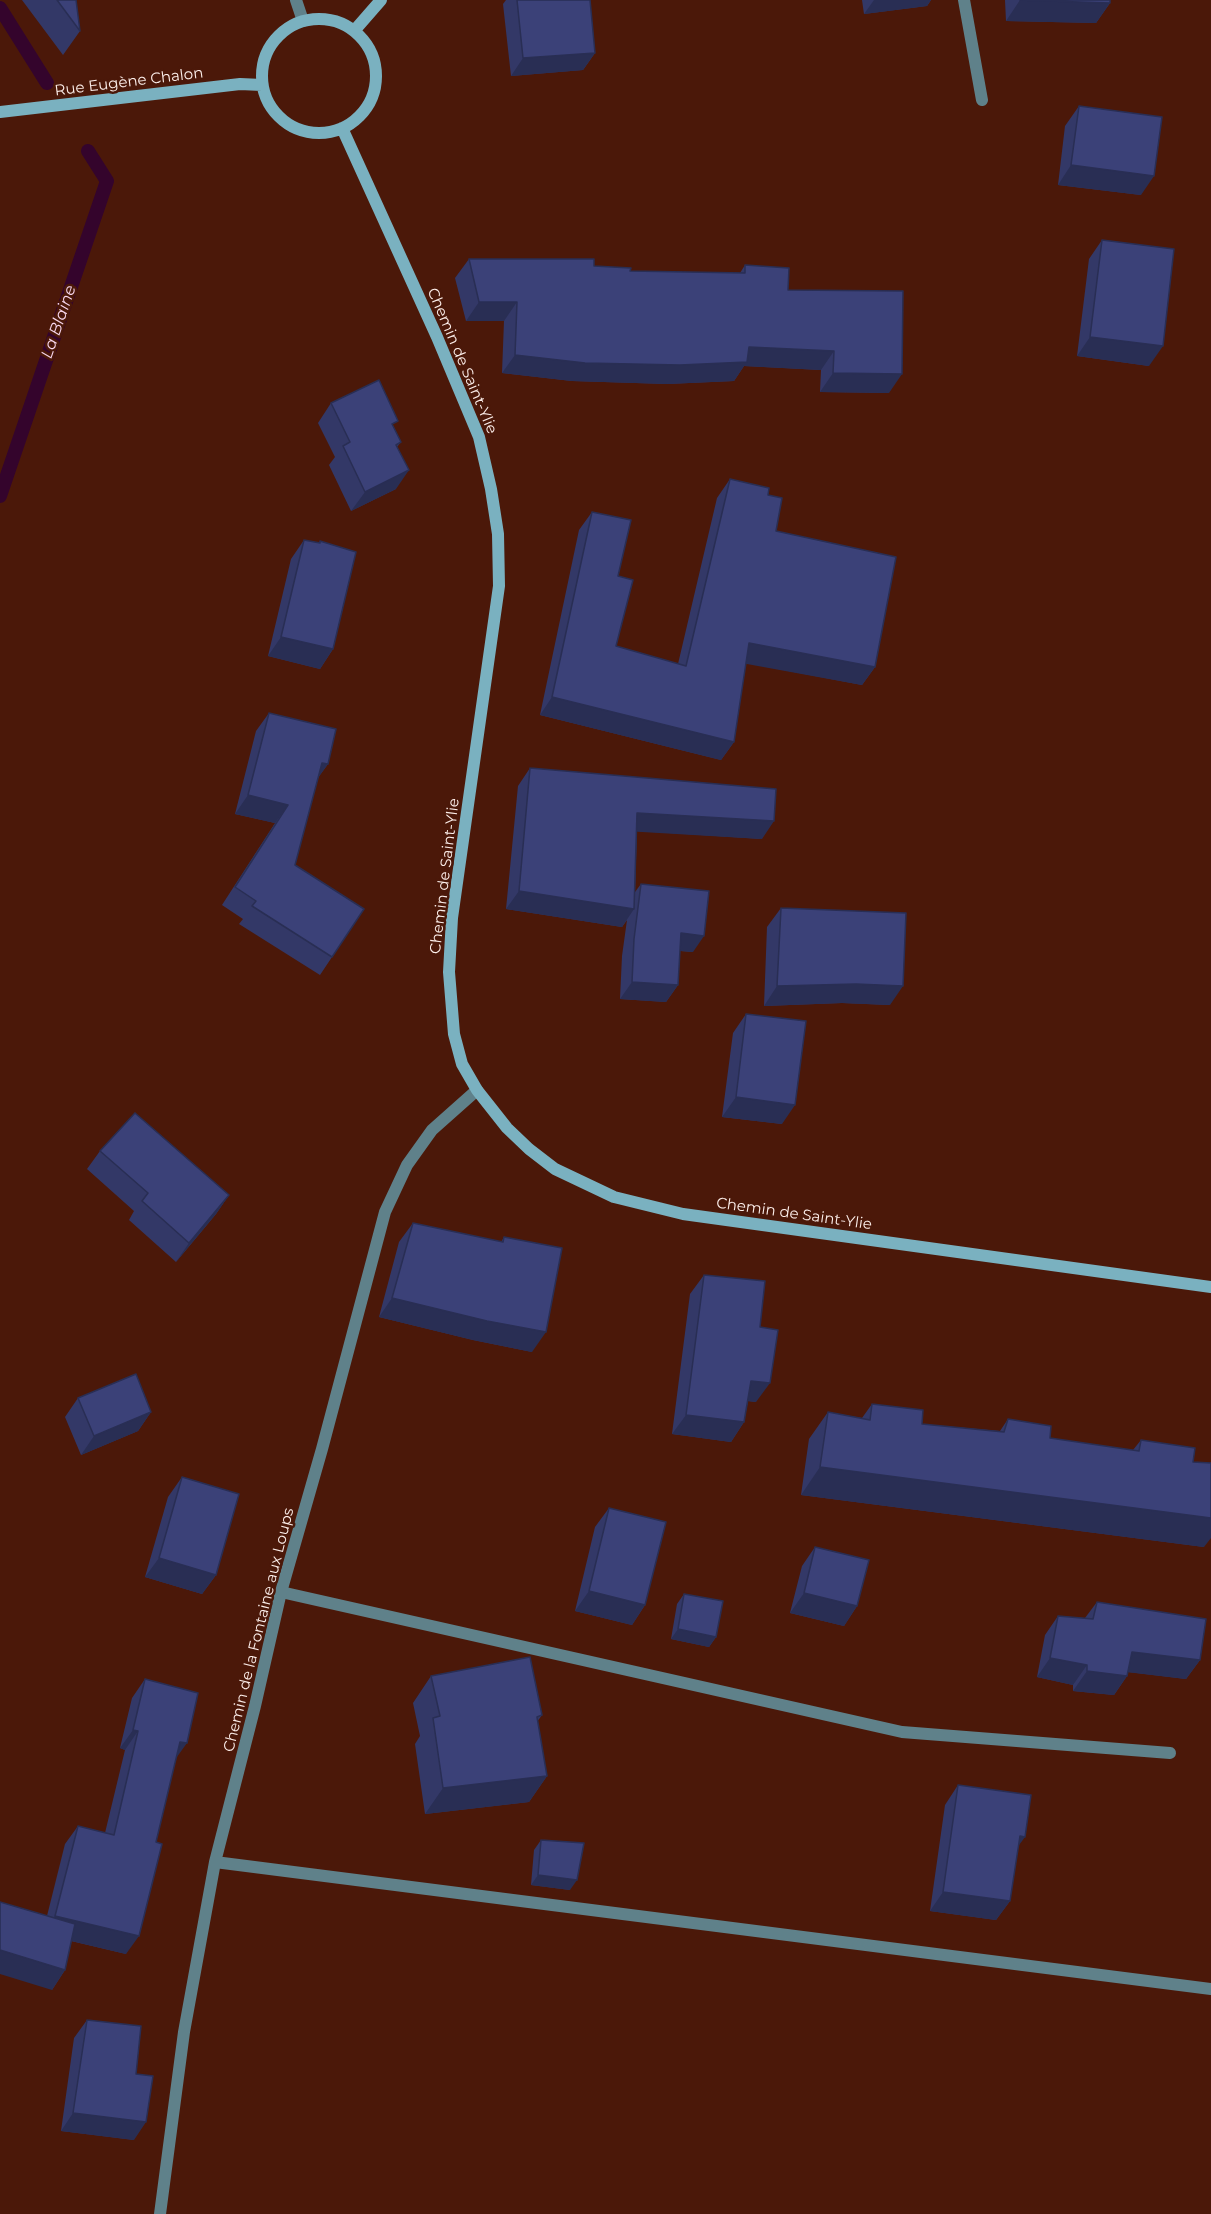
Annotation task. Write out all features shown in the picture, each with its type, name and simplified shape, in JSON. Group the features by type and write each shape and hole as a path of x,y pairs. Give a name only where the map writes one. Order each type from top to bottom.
{"street":[{"path":"296,0 303,21"},
{"path":"354,31 381,0"},
{"path":"964,0 982,100"},
{"path":"330,20 354,31 364,41 375,68 376,82 365,110 355,121 328,132 298,129 285,122 274,112 262,84 262,69 267,53 276,39 288,28 303,21 330,20"},
{"name":"Rue Eugène Chalon","path":"0,112 240,84 262,84"},
{"name":"Chemin de Saint-Ylie","path":"342,128 437,337 479,437 492,489 498,534 499,586 452,918 449,972 454,1034 462,1064 477,1090 507,1128 529,1149 555,1169 614,1197 683,1214 1211,1287"},
{"name":"Chemin de la Fontaine aux Loups","path":"160,2214 184,2032 215,1862 255,1706 281,1592 385,1212 407,1165 432,1130 477,1090"},
{"path":"281,1592 902,1732 1170,1753"},
{"path":"215,1862 1211,1989"}],"building":[{"path":"57,0 76,0 80,31"},
{"path":"517,0 590,0 595,53 523,58"},
{"path":"1020,0 1110,0 1110,3"},
{"path":"1079,106 1162,117 1154,176 1071,165"},
{"path":"1102,240 1174,249 1163,346 1090,337"},
{"path":"469,259 594,259 594,266 631,268 630,271 745,273 745,265 789,268 788,290 903,291 902,374 833,373 834,351 749,347 747,362 680,365 585,363 515,355 517,302 479,302"},
{"path":"379,380 398,421 392,424 401,442 396,445 409,470 365,492 343,446 350,442 331,403"},
{"path":"730,479 769,488 768,495 782,498 776,531 896,557 875,667 749,643 734,742 552,697 592,512 631,520 618,576 633,580 616,646 686,666"},
{"path":"304,540 320,543 320,541 356,552 333,649 281,637"},
{"path":"269,713 336,729 328,764 322,763 295,865 364,909 332,957 252,906 256,901 235,887 288,805 248,795"},
{"path":"530,768 776,789 774,821 637,813 634,909 519,891"},
{"path":"641,884 709,891 704,936 681,933 678,985 632,982 634,939"},
{"path":"781,908 906,913 903,986 856,984 777,986"},
{"path":"746,1014 806,1021 795,1105 736,1097"},
{"path":"135,1113 229,1195 189,1243 142,1201 148,1193 100,1151"},
{"path":"413,1223 503,1242 504,1237 562,1248 546,1332 487,1321 392,1298"},
{"path":"704,1275 765,1281 760,1327 778,1330 770,1383 751,1381 744,1422 686,1415"},
{"path":"136,1374 151,1412 94,1436 78,1398"},
{"path":"872,1404 923,1410 922,1424 1004,1432 1008,1419 1051,1426 1050,1438 1139,1451 1141,1440 1195,1448 1193,1462 1211,1463 1211,1518 820,1467 828,1412 870,1420"},
{"path":"182,1477 239,1494 216,1575 159,1558"},
{"path":"609,1508 666,1522 645,1605 589,1591"},
{"path":"815,1547 869,1560 857,1606 804,1593"},
{"path":"684,1594 723,1601 716,1637 678,1629"},
{"path":"1097,1602 1206,1619 1200,1660 1132,1652 1127,1676 1087,1671 1087,1665 1050,1658 1058,1616 1093,1619"},
{"path":"530,1657 542,1715 537,1717 547,1776 443,1788 433,1718 440,1716 431,1676"},
{"path":"145,1679 198,1693 187,1743 180,1742 156,1842 162,1844 139,1936 55,1916 78,1826 114,1835 138,1731 133,1730"},
{"path":"958,1785 1031,1795 1025,1837 1020,1836 1010,1901 943,1892"},
{"path":"541,1840 584,1843 577,1880 538,1875"},
{"path":"0,1902 75,1924 65,1970 0,1950"},
{"path":"87,2020 141,2026 136,2074 153,2076 146,2122 73,2113"}],"waterway":[{"name":"La Blaine","path":"0,8 47,83"},
{"name":"La Blaine","path":"0,496 107,181 88,151"}]}
